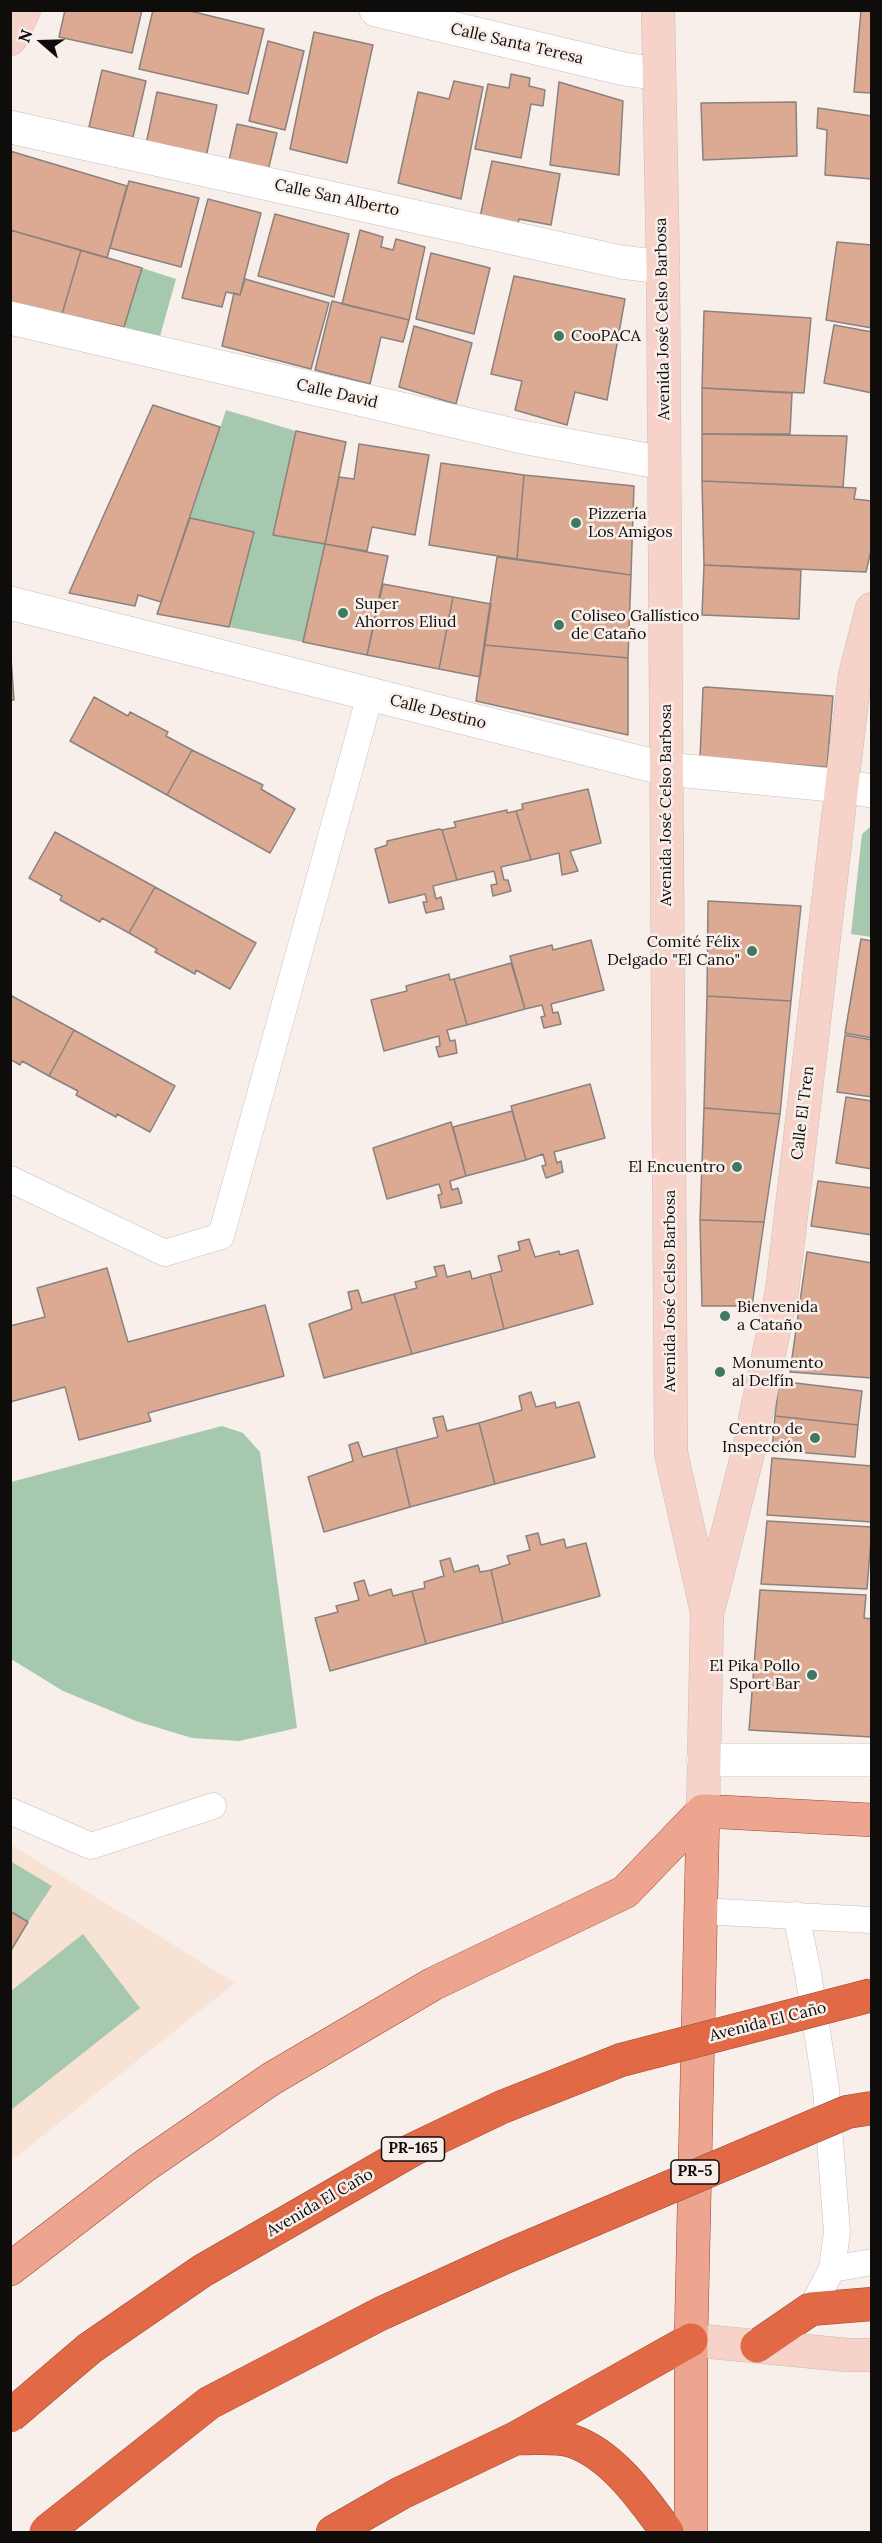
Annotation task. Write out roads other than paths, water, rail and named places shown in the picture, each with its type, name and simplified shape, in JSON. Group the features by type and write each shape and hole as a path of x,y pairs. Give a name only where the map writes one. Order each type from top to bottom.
{"highway":[{"name":"Avenida El Caño","path":"10,2416 90,2348 202,2271 412,2150 502,2107 621,2060 872,1995"},
{"path":"46,2532 209,2403 380,2314 637,2200 847,2112 872,2108"},
{"path":"757,2346 811,2309 872,2304"},
{"path":"333,2532 402,2493 516,2438 691,2340"},
{"path":"516,2438 571,2441 603,2457 643,2499 668,2532"}],"main road":[{"path":"10,39 24,10"},
{"name":"Avenida José Celso Barbosa","path":"658,10 663,267 671,1453 707,1612 703,1811"},
{"name":"Calle El Tren","path":"707,1612 748,1453 782,1291 857,788 855,675 872,609"},
{"path":"10,2269 143,2167 271,2079 433,1984 625,1892 703,1811 872,1820"},
{"name":"PR-5","path":"691,2532 691,2340 703,1811"},
{"path":"691,2340 847,2355 872,2355"}],"street":[{"name":"Calle Santa Teresa","path":"376,10 624,69 659,74"},
{"name":"Calle San Alberto","path":"10,127 621,262 663,267"},
{"name":"Calle David","path":"10,318 522,437 664,463"},
{"name":"Calle Destino","path":"10,603 666,768 857,788"},
{"path":"704,1760 872,1760"}],"lane":[{"path":"10,1179 165,1253 221,1236 370,695"},
{"path":"10,1811 91,1846 213,1806"},
{"path":"702,1911 872,1920"},
{"path":"796,1915 808,1973 826,2089 837,2232 832,2269 811,2309"},
{"path":"832,2269 872,2262"}],"place":[{"name":"CooPACA","path":"559,336"},
{"name":"Pizzería Los Amigos","path":"576,523"},
{"name":"Super Ahorros Eliud","path":"343,613"},
{"name":"Coliseo Gallístico de Cataño","path":"559,625"},
{"name":"Comité Félix Delgado \"El Cano\"","path":"752,951"},
{"name":"El Encuentro","path":"737,1167"},
{"name":"Bienvenida a Cataño","path":"725,1316"},
{"name":"Monumento al Delfín","path":"720,1372"},
{"name":"Centro de Inspección","path":"815,1438"},
{"name":"El Pika Pollo Sport Bar","path":"812,1675"}]}
